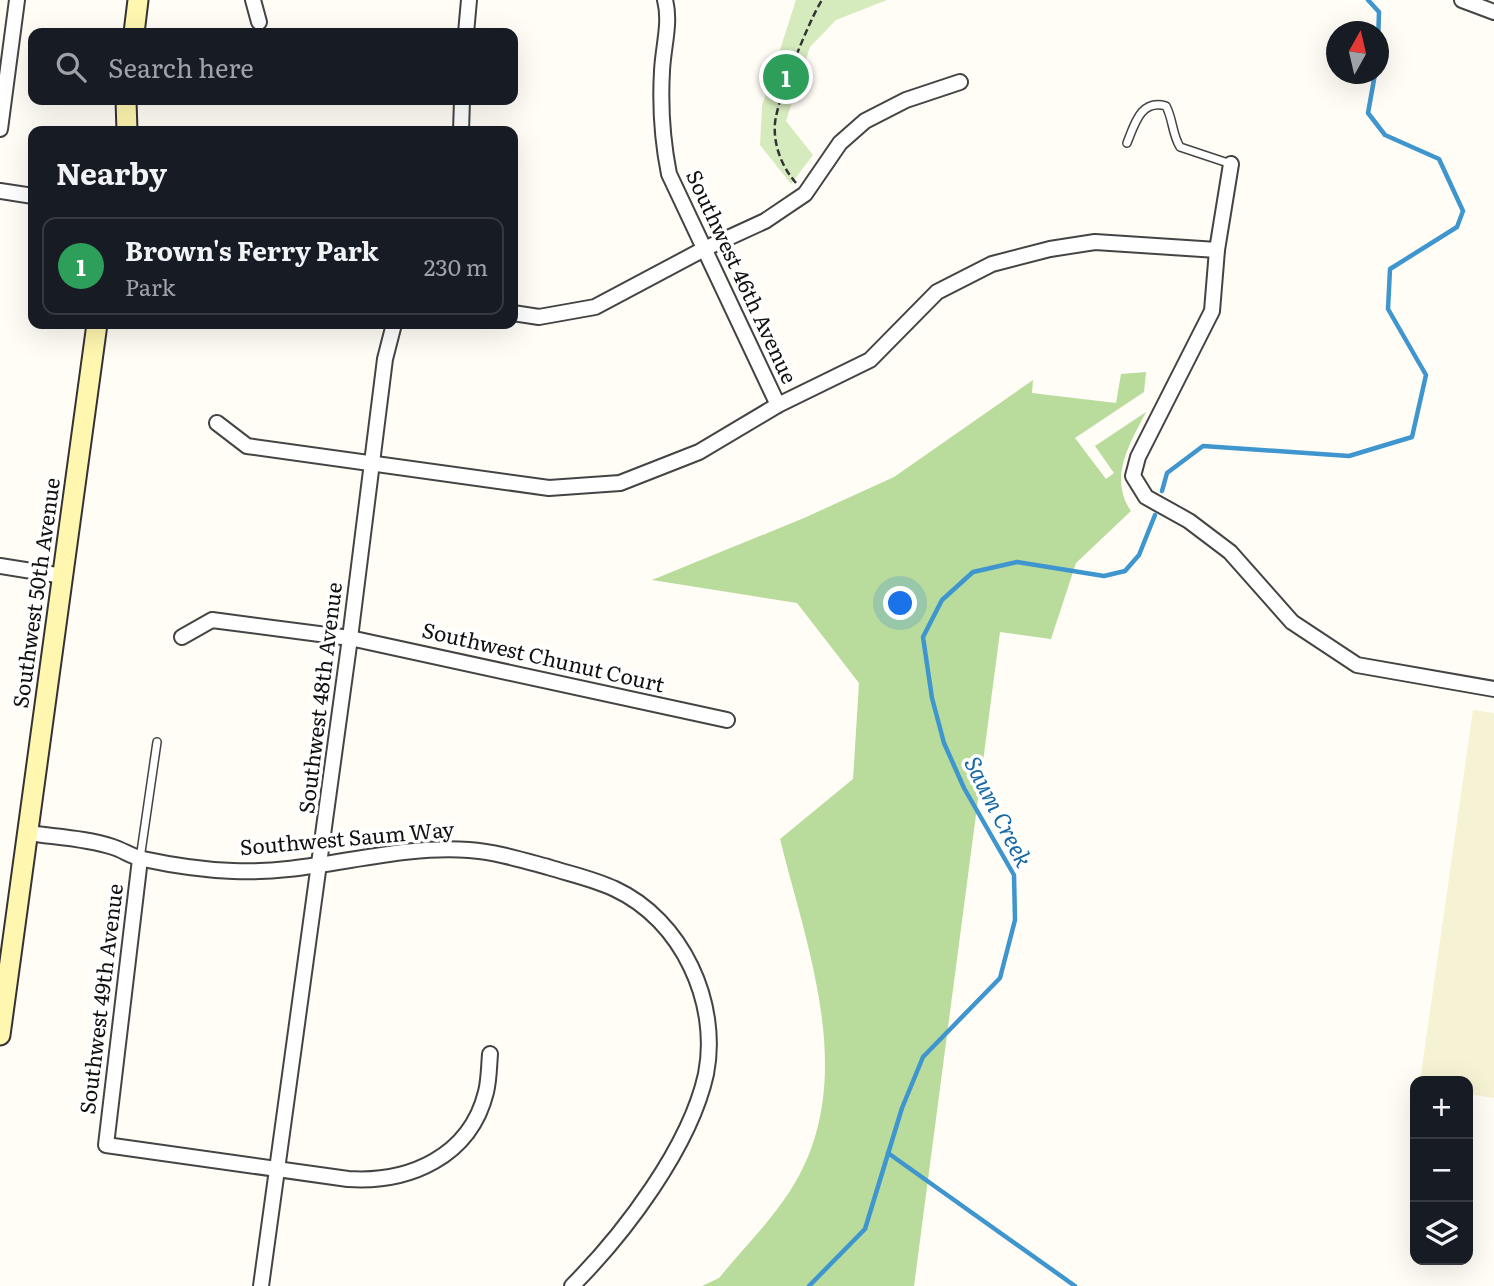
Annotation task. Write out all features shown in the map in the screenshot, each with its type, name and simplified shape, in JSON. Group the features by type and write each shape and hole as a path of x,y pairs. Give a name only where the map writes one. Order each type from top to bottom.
{"street":[{"path":"135,28 138,0"},
{"path":"253,0 258,22"},
{"path":"466,28 469,0"},
{"name":"Southwest 46th Avenue","path":"665,0 668,12 662,69 661,135 669,174 778,405"},
{"path":"1462,0 1494,12"},
{"path":"0,3 17,3 0,130"},
{"path":"518,314 539,317 595,307 704,249 765,222 805,194 840,143 865,121 906,100 960,82"},
{"path":"117,126 125,105"},
{"path":"125,105 127,126"},
{"path":"461,126 462,105"},
{"path":"1231,164 1217,250 1212,311 1138,457 1133,476 1137,487 1146,497 1189,522 1230,552 1292,622 1357,665 1494,689"},
{"path":"0,191 28,195"},
{"path":"216,423 247,446 550,488 620,483 699,452 778,405 870,360 937,292 992,264 1050,249 1095,242 1217,250"},
{"name":"Southwest 50th Avenue","path":"0,1035 96,329"},
{"name":"Southwest 48th Avenue","path":"261,1286 320,865 385,359 393,329"},
{"path":"0,566 63,576"},
{"name":"Southwest Chunut Court","path":"182,637 212,620 350,638 727,720"},
{"name":"Southwest Saum Way","path":"27,833 111,846 140,859 231,871 320,865 447,849 493,853 591,880 635,901 666,929 691,966 706,1008 706,1071 701,1093 658,1177 628,1224 572,1286"},
{"name":"Southwest 49th Avenue","path":"140,859 106,1145 277,1170"},
{"path":"277,1170 368,1181 388,1179 429,1167 461,1141 477,1116 486,1092 490,1054"}],"lane":[{"path":"1127,143 1138,116 1147,106 1158,104 1166,106 1171,115 1174,136 1180,147 1231,164"},
{"path":"140,859 156,742"}],"path":[{"path":"805,194 788,174 778,152 775,123 807,29 822,0"}],"shaded area":[{"path":"1473,710 1494,713 1494,1098 1473,1095 1473,1076 1421,1076"}],"green space":[{"path":"796,0 887,0 836,20 810,47 786,121 813,155 791,184 760,145 762,106"},
{"path":"1146,372 1144,392 1075,438 1106,479 1114,473 1095,446 1146,412 1128,448 1121,473 1124,498 1131,511 1076,563 1051,639 1000,632 914,1286 702,1286 719,1278 774,1214 790,1191 811,1150 822,1106 825,1062 822,1017 814,972 780,839 853,779 859,683 797,603 652,580 804,518 894,477 1033,380 1032,393 1116,403 1121,374"}],"waterway":[{"name":"Saum Creek","path":"1368,0 1379,12 1379,21"},
{"name":"Saum Creek","path":"1162,491 1167,473 1203,446 1349,456 1412,437 1426,375 1388,309 1390,269 1457,227 1463,211 1439,159 1385,135 1368,113 1373,84"},
{"name":"Saum Creek","path":"809,1286 865,1229 902,1108 923,1057 1000,978 1015,920 1014,875 964,788 944,743 932,698 923,637 942,600 973,572 1017,562 1104,576 1125,571 1139,555 1155,515"},
{"path":"888,1153 1075,1286"}],"place":[{"name":"Brown's Ferry Park","path":"786,77"}]}
